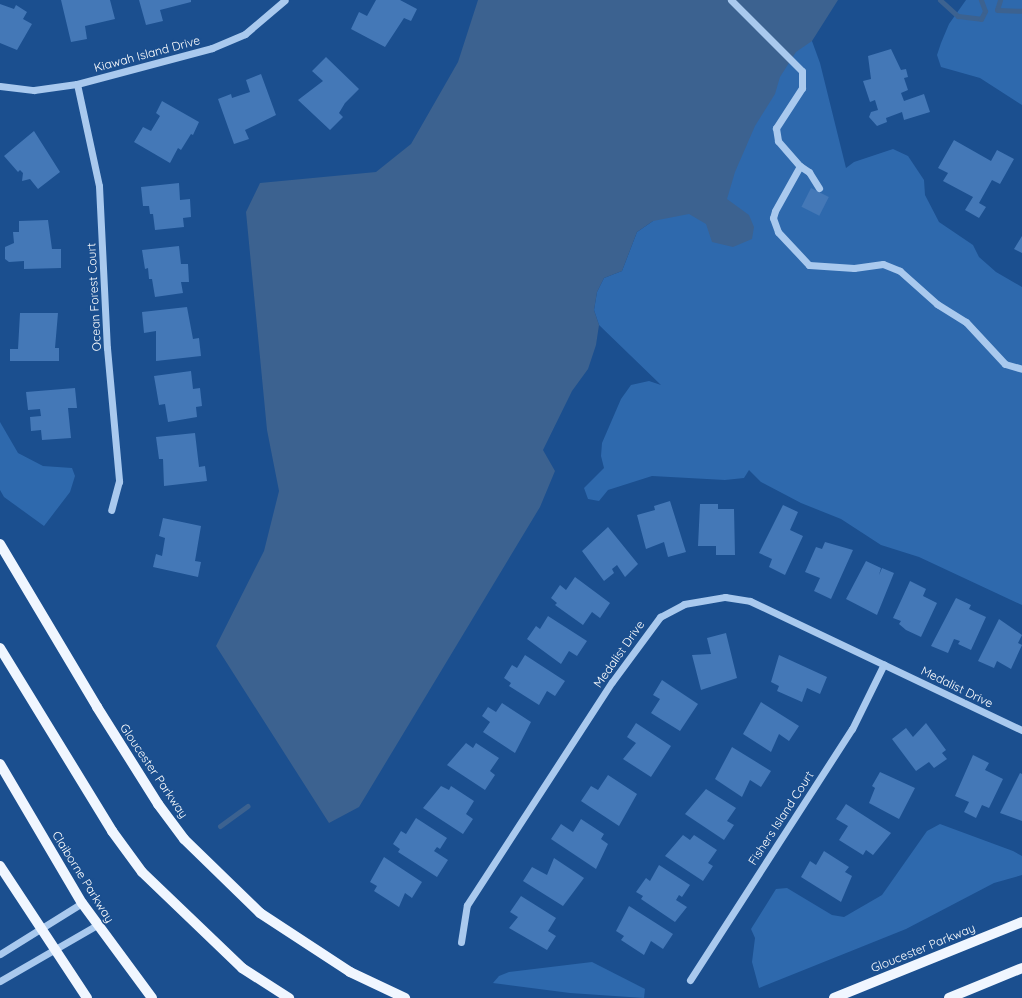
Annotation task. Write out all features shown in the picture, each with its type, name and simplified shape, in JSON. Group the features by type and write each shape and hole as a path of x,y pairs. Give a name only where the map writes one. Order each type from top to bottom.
{"main road":[{"name":"Gloucester Parkway","path":"0,544 133,765 184,839 260,914 350,972 405,998"},
{"path":"0,648 112,831 142,872 242,968 289,998"},
{"name":"Claiborne Parkway","path":"0,764 82,903 152,998"},
{"path":"0,866 87,998"},
{"name":"Gloucester Parkway","path":"834,998 1022,922"},
{"path":"949,998 1022,968"}],"street":[{"name":"Kiawah Island Drive","path":"0,86 34,90 77,84 230,42 261,23 285,0"},
{"path":"731,0 797,64 802,71 802,88 780,119 776,135 782,148 808,172 819,188"},
{"name":"Ocean Forest Court","path":"77,84 99,186 107,348 119,481 111,510"},
{"path":"800,166 773,218 778,232 802,260 815,266 854,268 883,264 892,267 937,304 966,322 1005,364 1022,369"},
{"name":"Medalist Drive","path":"461,942 467,905 620,670 660,617 684,604 702,599 725,597 750,602 1022,730"},
{"name":"Fishers Island Court","path":"690,980 852,729 884,664"},
{"path":"0,954 42,930 82,903"},
{"path":"0,981 56,952 98,925"}],"shaded area":[{"path":"478,0 838,0 812,41 796,52 780,77 775,94 755,126 735,172 727,199 749,215 754,227 752,239 733,247 712,242 706,224 689,214 653,221 637,232 622,271 604,278 597,292 594,310 599,325 596,345 588,369 572,391 543,450 555,471 540,507 359,807 329,823 216,646 264,551 279,491 267,430 246,212 260,183 376,172 411,144 458,62"},
{"path":"675,0 797,0 820,63 846,168 854,162 893,149 908,156 924,180 925,195 939,222 973,245 979,257 996,272 1022,287 1022,605 919,557 881,545 841,519 801,503 761,482 749,470 744,478 725,480 652,476 608,490 599,501 588,499 584,488 604,468 601,456 602,443 621,399 631,385 649,381 661,385 599,325 594,310 597,292 604,278 622,271 637,232 653,221"},
{"path":"966,0 1022,0 1022,105 980,78 941,67 937,55 941,43 949,24"},
{"path":"0,422 18,453 43,466 72,468 75,476 70,492 44,526 4,497 0,490"},
{"path":"940,824 1013,851 1022,856 1022,875 994,883 906,929 759,988 752,962 755,938 751,929 776,889 787,888 832,915 844,917 882,895 927,831"},
{"path":"592,962 645,989 644,998 570,993 493,983 499,976 509,972"}],"building":[{"path":"61,0 110,0 115,19 85,26 87,39 71,42"},
{"path":"139,0 191,0 191,2 160,10 163,21 146,25"},
{"path":"376,0 400,0 417,9 411,21 404,18 385,47 351,29 359,12 367,16"},
{"path":"0,4 14,9 16,5 27,12 23,19 32,24 17,50 0,43"},
{"path":"891,49 901,70 906,69 908,77 904,78 908,90 901,93 904,101 924,94 930,112 904,120 902,112 886,118 887,122 877,126 869,117 871,112 878,110 875,100 870,102 863,81 871,79 868,56"},
{"path":"326,57 359,89 345,103 339,113 343,117 330,130 298,100 323,81 312,71"},
{"path":"261,74 276,115 245,130 249,139 234,144 218,99 231,94 232,98 250,92 246,80"},
{"path":"162,101 199,122 193,135 191,134 181,150 178,148 170,163 134,142 143,127 151,131 160,116 156,113"},
{"path":"34,131 60,172 38,189 30,179 22,181 23,173 20,170 18,172 4,156"},
{"path":"954,140 991,161 997,150 1014,159 1000,184 992,180 979,203 986,207 979,218 965,210 973,197 943,181 948,173 938,168"},
{"path":"179,183 180,200 190,199 191,217 183,218 184,227 155,230 153,214 150,214 149,206 143,206 141,187"},
{"path":"811,188 829,197 819,216 801,207"},
{"path":"48,220 52,249 61,249 61,268 24,269 24,261 9,262 5,259 5,247 14,243 13,232 19,232 19,221"},
{"path":"1022,236 1022,253 1014,249"},
{"path":"179,246 181,264 188,264 189,282 181,282 183,293 155,297 152,279 149,279 148,268 145,269 142,250"},
{"path":"187,307 193,339 199,338 201,356 156,361 156,331 144,333 142,312"},
{"path":"20,313 58,313 55,348 59,348 59,361 10,361 10,349 18,349"},
{"path":"191,371 193,389 200,388 202,406 196,407 197,417 168,422 165,404 159,405 154,376"},
{"path":"75,388 77,408 68,408 71,438 42,440 41,430 31,431 30,417 41,416 40,409 28,410 26,392"},
{"path":"195,433 199,467 205,466 207,481 164,486 163,459 159,459 156,437"},
{"path":"670,501 686,552 668,557 664,542 646,549 637,515 655,510 654,506"},
{"path":"700,504 718,504 718,509 734,509 735,555 716,555 716,546 698,546"},
{"path":"783,505 798,512 790,530 803,536 785,575 769,567 772,559 759,553"},
{"path":"163,518 201,526 195,561 201,562 198,577 153,567 156,554 162,556 165,538 159,536"},
{"path":"608,527 638,564 625,577 617,565 612,569 614,573 604,581 582,551"},
{"path":"825,542 853,550 831,599 814,591 820,578 805,572 816,547 822,549"},
{"path":"866,561 881,568 879,575 882,568 894,573 877,615 846,599"},
{"path":"575,577 610,603 600,618 592,612 583,625 555,605 557,603 551,598 560,585 566,590"},
{"path":"910,581 926,589 923,596 937,603 921,637 906,630 899,624 901,621 893,618"},
{"path":"956,598 971,605 969,609 986,617 971,650 958,644 960,641 954,639 948,653 931,646"},
{"path":"548,616 587,641 577,656 569,651 561,664 527,639 536,626 540,629"},
{"path":"999,619 1022,635 1018,643 1022,645 1011,669 997,661 994,668 978,661"},
{"path":"726,633 737,678 701,690 692,655 711,654 707,638"},
{"path":"525,655 565,681 555,696 547,691 539,705 509,686 511,683 504,678 512,665 517,668"},
{"path":"779,655 827,677 820,694 807,688 802,702 777,691 779,686 771,682"},
{"path":"662,680 698,704 680,731 651,713 660,699 653,695"},
{"path":"761,702 799,726 789,741 779,734 771,752 743,734"},
{"path":"502,703 531,722 515,753 483,732 490,722 482,716 488,707 496,712"},
{"path":"636,723 671,746 651,777 623,759 636,743 627,737"},
{"path":"926,723 946,750 942,753 947,759 934,768 929,762 916,771 892,739 906,728 913,737"},
{"path":"466,743 473,748 476,743 499,758 490,771 495,775 485,790 447,765"},
{"path":"732,747 771,771 761,787 750,780 742,797 715,779"},
{"path":"973,755 989,763 985,770 1003,779 989,808 982,805 976,818 964,812 969,802 955,796"},
{"path":"880,772 915,788 899,819 869,803 875,788 872,786"},
{"path":"1020,773 1022,774 1022,821 1000,813"},
{"path":"608,775 637,794 619,826 581,801 591,786 598,790"},
{"path":"441,786 449,790 451,786 474,801 466,814 473,819 463,834 423,808"},
{"path":"706,789 736,808 727,821 734,825 724,840 685,814"},
{"path":"846,804 891,833 873,855 866,850 863,855 839,840 848,826 836,819"},
{"path":"416,818 447,838 440,849 437,847 434,851 448,860 437,877 398,852 400,849 393,844 401,831 406,834"},
{"path":"581,819 604,834 601,839 608,844 596,869 551,839 561,824 573,832"},
{"path":"683,835 690,840 694,835 717,850 708,863 713,866 703,881 665,856"},
{"path":"824,851 849,867 845,872 852,876 841,902 801,877 810,861 816,865"},
{"path":"384,857 422,882 412,898 405,893 399,907 374,891 377,886 370,882"},
{"path":"554,858 584,878 563,906 523,881 532,867 547,875"},
{"path":"659,865 690,885 682,897 679,895 676,900 687,907 675,922 641,899 643,896 636,892 646,878 650,881"},
{"path":"521,896 556,918 548,931 556,936 547,950 509,928 518,917 510,912"},
{"path":"629,906 673,934 663,949 651,941 644,955 621,940 624,936 616,931"}],"waterway":[{"path":"940,0 958,16 981,19 985,11 981,0"},
{"path":"1000,0 997,10 1022,11"},
{"path":"220,826 248,806"}]}
